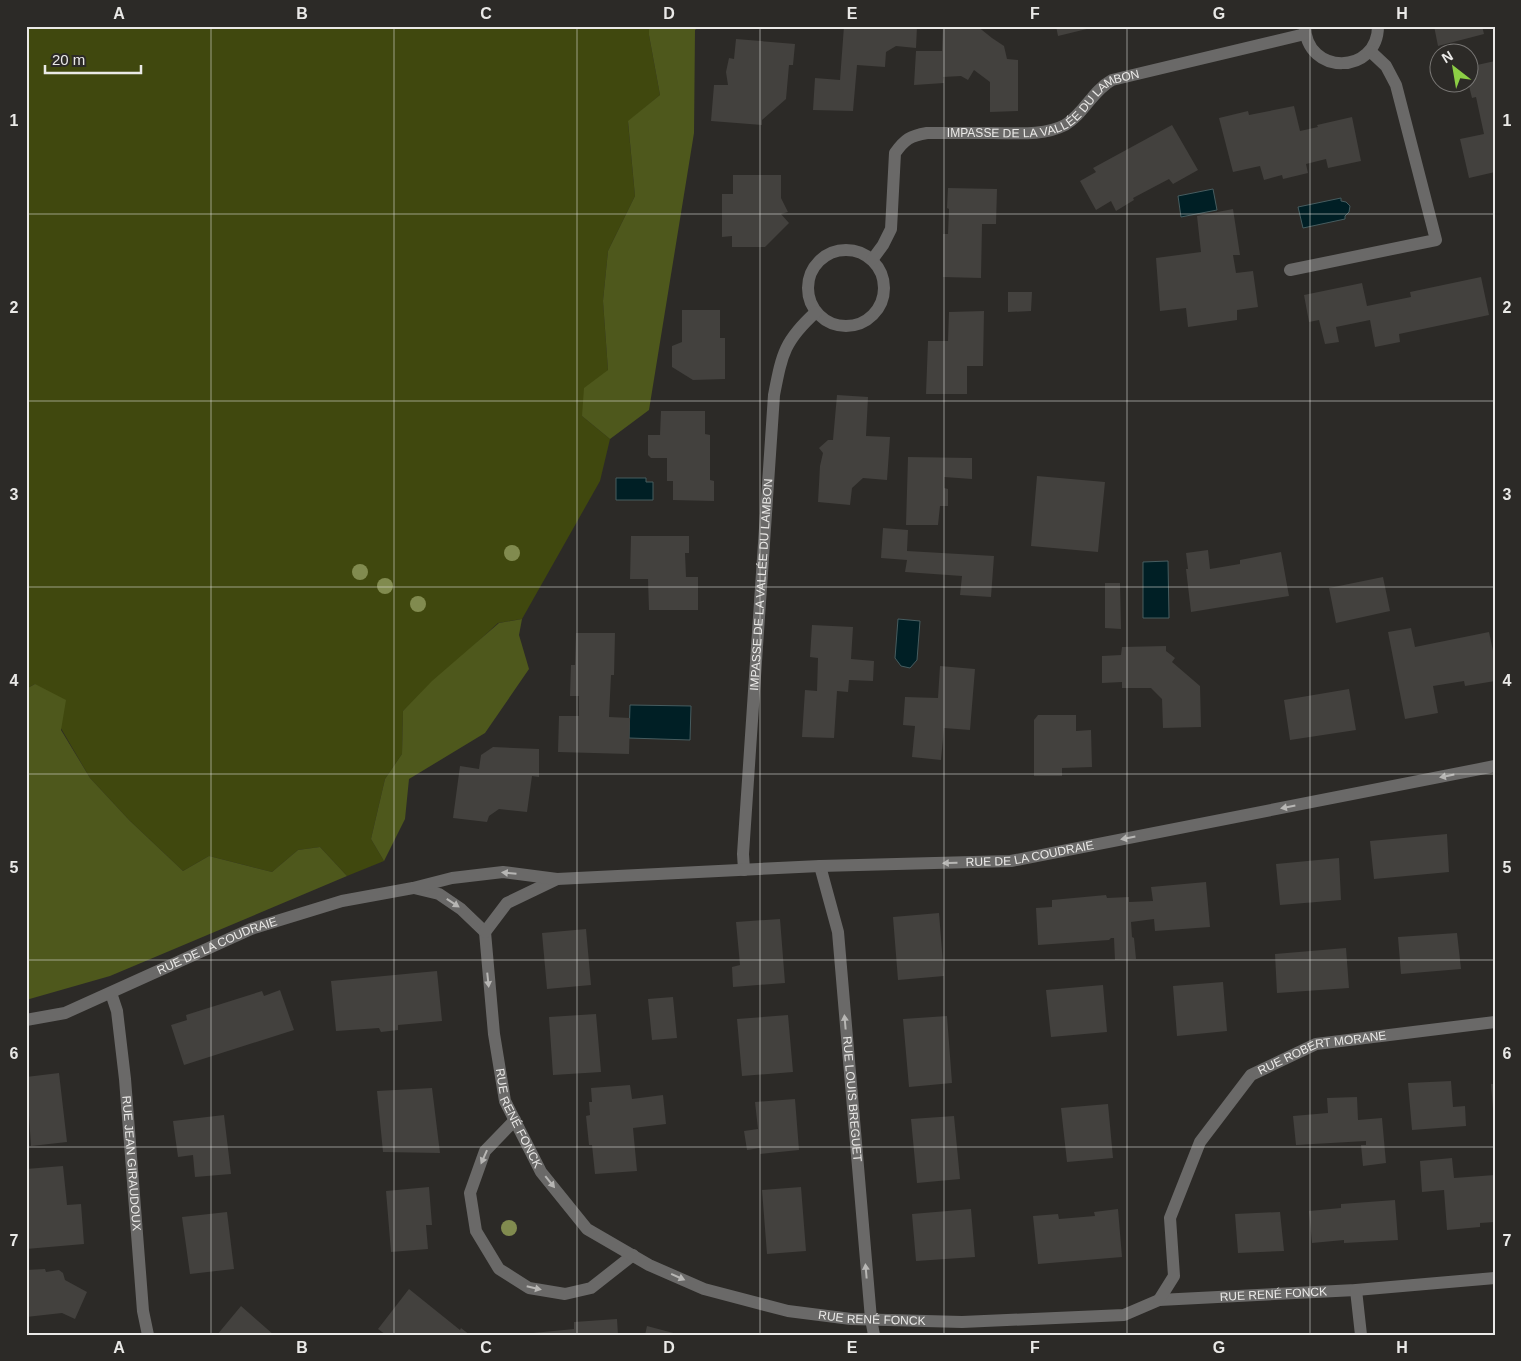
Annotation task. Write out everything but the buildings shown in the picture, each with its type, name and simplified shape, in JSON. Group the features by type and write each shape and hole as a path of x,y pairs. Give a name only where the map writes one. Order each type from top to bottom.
{"street":[{"path":"1290,270 1436,240 1396,85 1386,66 1370,51 1376,40 1378,26"},
{"name":"IMPASSE DE LA VALLÉE DU LAMBON","path":"872,260 883,245 891,229 896,153 902,142 914,136 927,133 1032,132 1050,130 1076,117 1095,92 1112,80 1305,30 1309,45 1317,55 1327,61 1338,64 1350,63 1361,59 1370,51"},
{"path":"849,250 872,260 879,269 884,291 882,302 876,312 858,325 846,326 835,325 825,320 816,312 810,301 808,289 810,276 816,265 825,257 849,250"},
{"name":"IMPASSE DE LA VALLÉE DU LAMBON","path":"744,870 743,854 774,395 786,345 799,327 816,312"},
{"name":"RUE DE LA COUDRAIE","path":"26,1020 65,1013 251,929 342,901 413,888 452,878 503,872 557,879 820,866 1011,862 1495,766"},
{"name":"RUE LOUIS BREGUET","path":"820,866 838,932 871,1319 874,1335"},
{"name":"RUE DE LA COUDRAIE","path":"413,888 439,894 461,909 485,932 506,903 557,879"},
{"name":"RUE RENÉ FONCK","path":"485,932 494,1034 505,1101 542,1172 587,1229 649,1265 704,1289 788,1311 851,1320 962,1322 1124,1315 1160,1300 1356,1290 1495,1278"},
{"name":"RUE JEAN GIRAUDOUX","path":"110,993 117,1011 125,1079 144,1311 148,1335"},
{"name":"RUE ROBERT MORANE","path":"1160,1300 1174,1276 1170,1218 1200,1142 1251,1075 1316,1044 1495,1022"},
{"path":"515,1120 485,1151 470,1193 476,1231 499,1269 529,1288 566,1294 591,1288 633,1255"},
{"path":"1356,1290 1361,1335"}],"green space":[{"path":"26,26 649,26 660,95 628,122 635,196 608,251 603,301 608,370 582,416 610,439 600,481 522,619 498,623 403,711 402,754 385,779 371,839 384,861 347,876 320,847 298,850 272,872 209,856 183,871 129,820 90,778 35,684 26,689"},
{"path":"649,26 699,26 695,30 694,133 649,410 610,439 582,416 584,388 608,370 603,301 608,251 635,196 628,121 660,95"},
{"path":"522,619 519,635 529,669 485,733 409,779 405,819 384,861 371,839 385,779 402,754 403,711 432,681 499,623"},
{"path":"35,684 66,700 61,730 90,778 129,820 183,871 209,856 272,872 298,850 320,847 347,876 110,976 26,1000 26,689"}],"water":[{"path":"1213,189 1217,210 1181,217 1178,196"},
{"path":"1341,198 1341,201 1346,202 1350,206 1345,219 1303,228 1298,207"},
{"path":"616,478 646,478 646,482 653,482 653,500 616,500"},
{"path":"1168,561 1169,618 1143,618 1143,562"},
{"path":"898,619 920,621 917,660 910,668 901,666 895,658"},
{"path":"630,705 691,706 690,740 629,738"}]}
